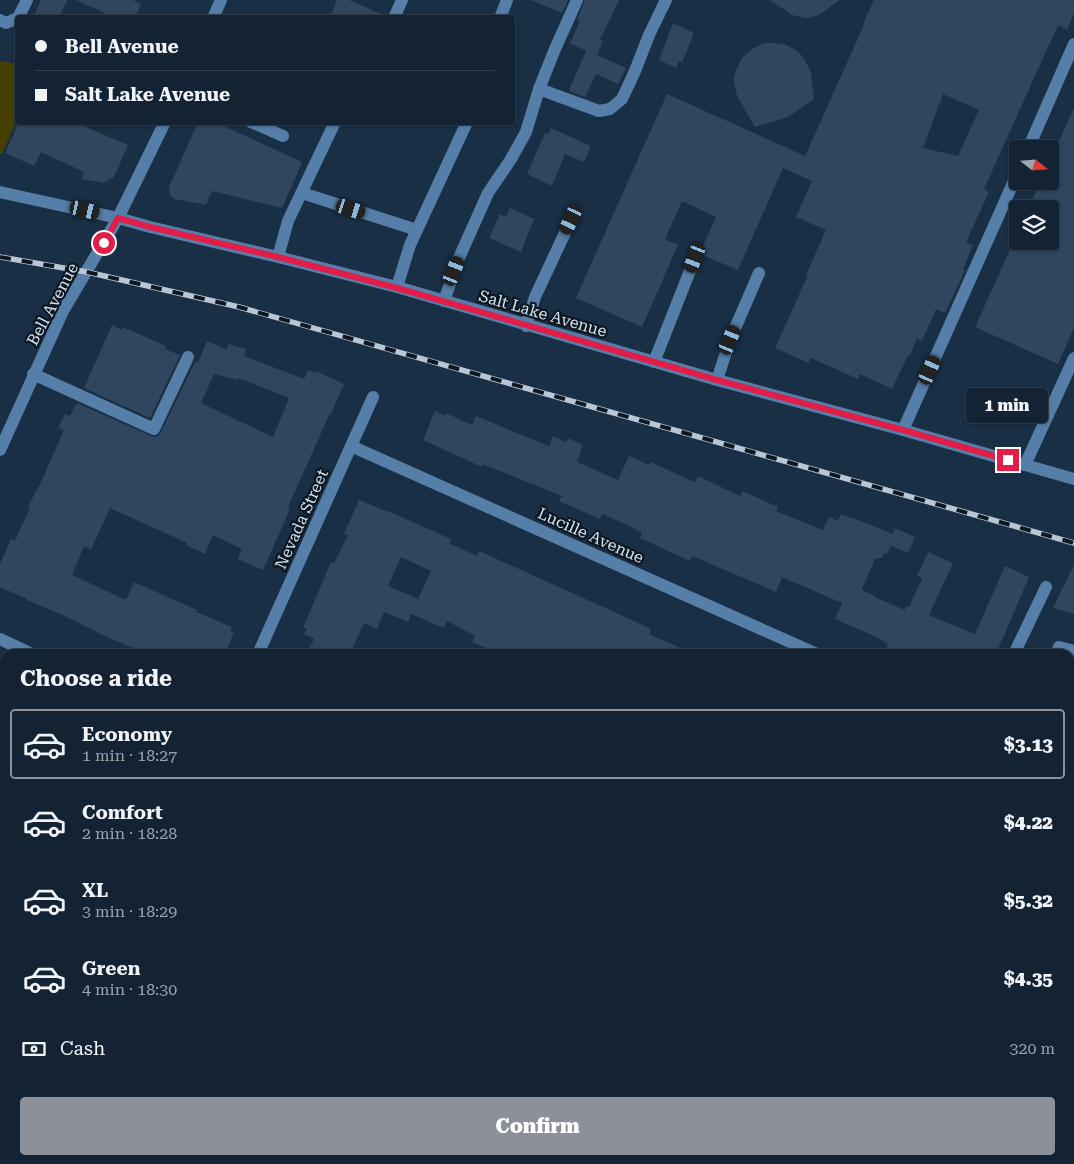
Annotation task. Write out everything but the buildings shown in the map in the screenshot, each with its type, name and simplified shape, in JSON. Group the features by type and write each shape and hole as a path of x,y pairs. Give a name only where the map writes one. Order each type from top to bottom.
{"street":[{"path":"20,15 27,0"},
{"path":"215,15 221,0"},
{"path":"395,15 402,0"},
{"path":"501,15 507,0"},
{"path":"444,301 456,264 488,193 526,132 555,49 577,0"},
{"path":"540,89 599,111 610,109 622,99 666,0"},
{"path":"0,20 6,23 15,19"},
{"path":"1032,140 1074,44"},
{"name":"Bell Avenue","path":"0,450 63,311 118,218 164,125"},
{"path":"258,125 283,136"},
{"path":"278,257 288,221 334,125"},
{"path":"397,288 410,245 466,125"},
{"path":"903,430 1010,190"},
{"name":"Salt Lake Avenue","path":"0,192 118,218 397,288 717,380 903,430 1074,479"},
{"path":"302,193 417,230"},
{"path":"526,326 535,297 571,220"},
{"path":"654,362 695,258"},
{"path":"717,380 730,340 759,273"},
{"path":"34,374 154,429 188,357"},
{"path":"1025,465 1074,358"},
{"name":"Nevada Street","path":"260,649 373,397"},
{"name":"Lucille Avenue","path":"352,446 806,649"},
{"path":"1016,649 1046,587"},
{"path":"0,639 21,649"}],"shaded area":[{"path":"0,61 15,64 15,124 2,154 0,154"}],"railway":[{"path":"0,257 87,272 239,307 1074,543"}],"route":[{"path":"104,243 118,218 397,288 717,380 1008,460"}]}
